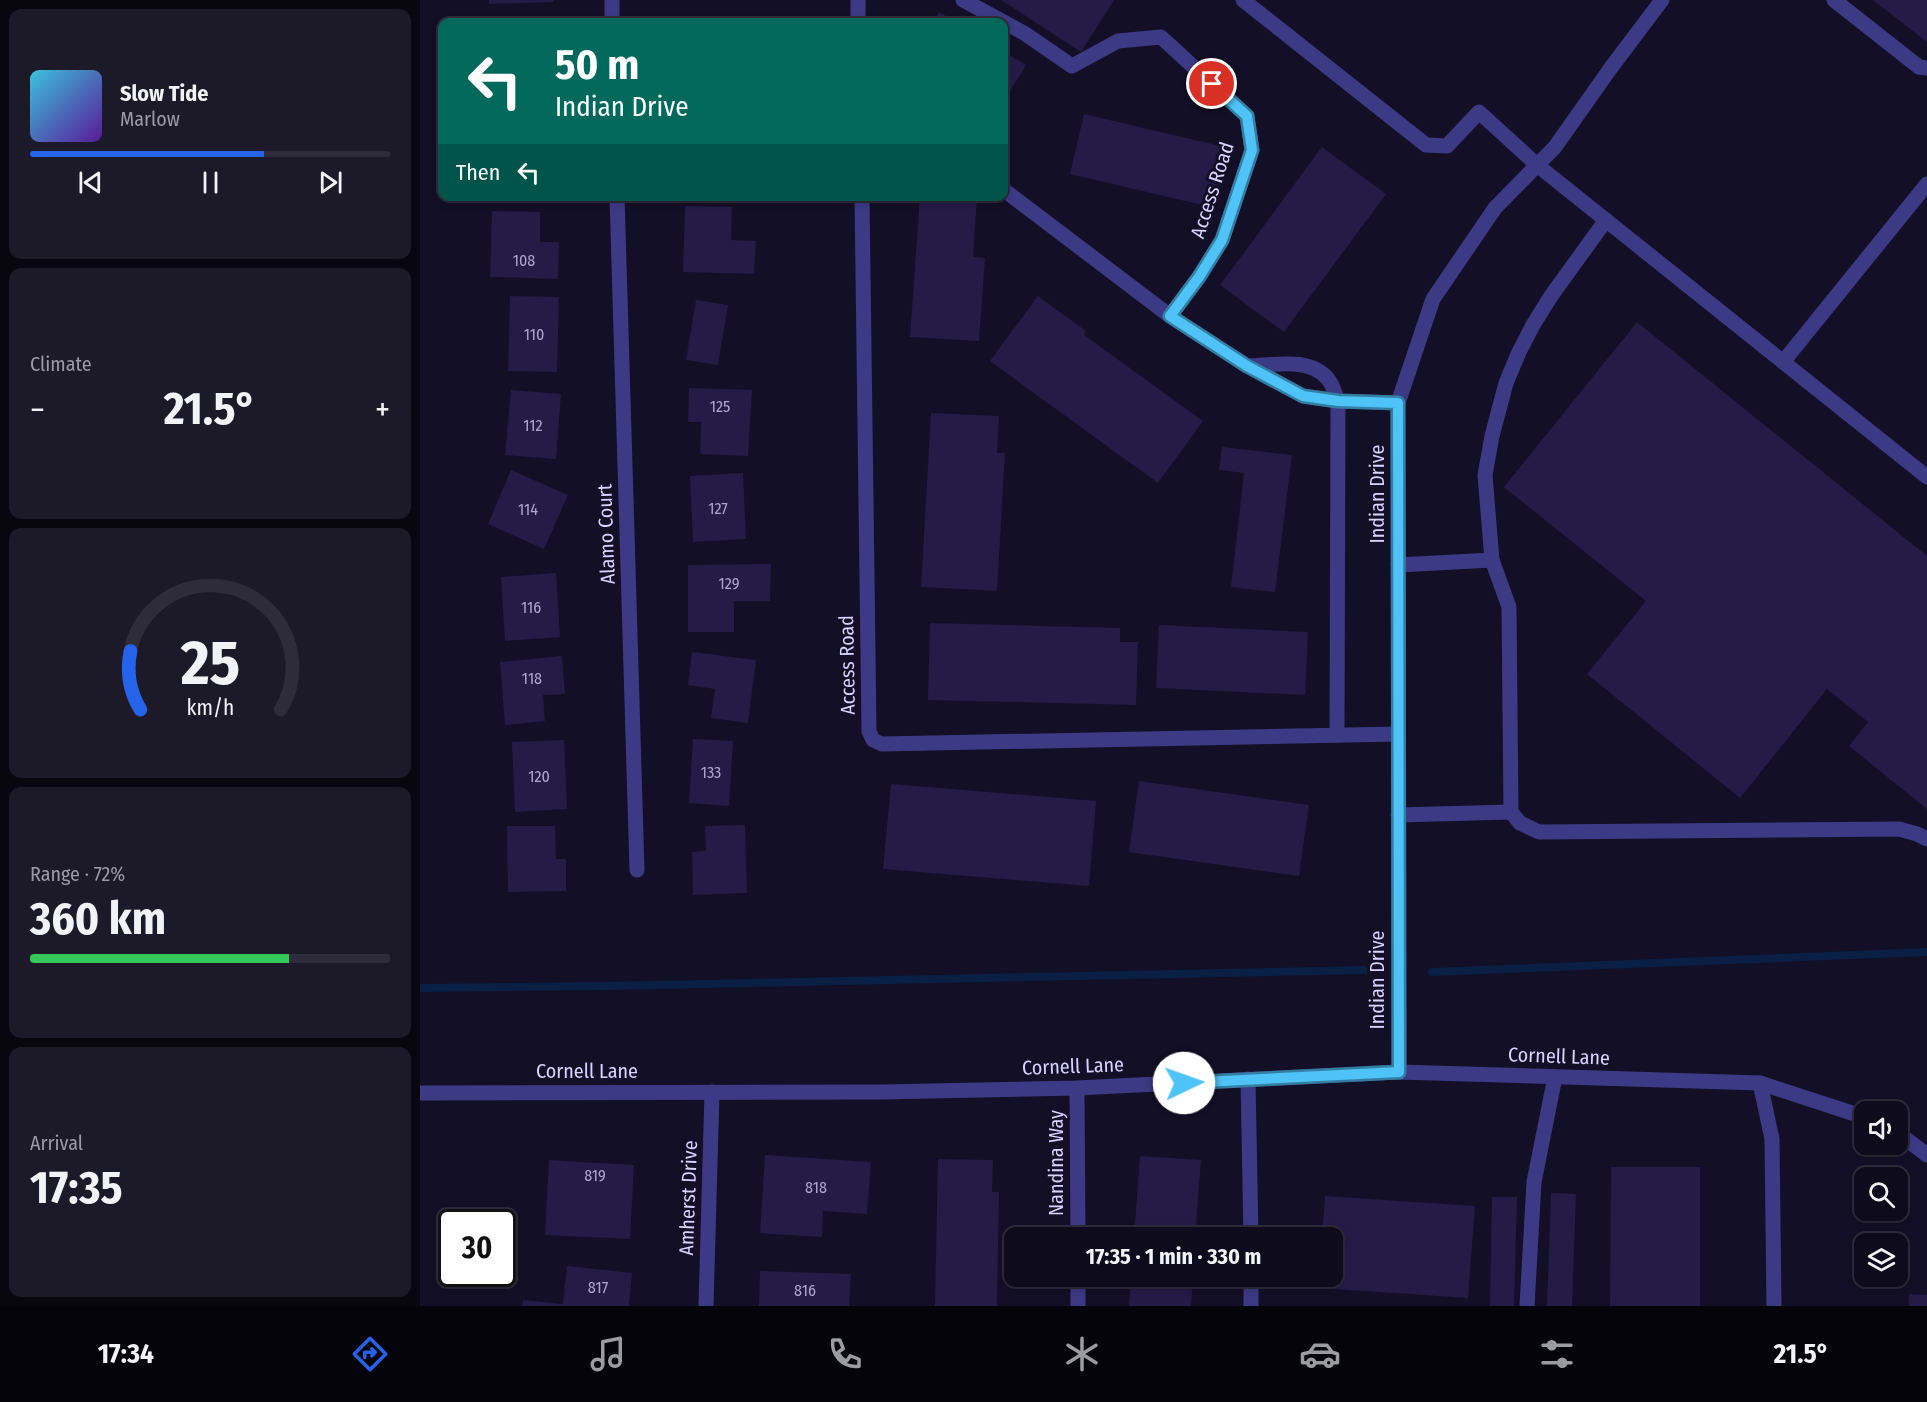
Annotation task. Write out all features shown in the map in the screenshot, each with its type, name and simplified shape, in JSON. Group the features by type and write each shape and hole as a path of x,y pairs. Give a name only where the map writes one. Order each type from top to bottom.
{"street":[{"path":"612,0 612,18"},
{"path":"858,0 858,18"},
{"name":"Access Road","path":"963,0 996,18"},
{"path":"1243,0 1426,145 1447,146 1479,112 1537,165 1927,477"},
{"name":"Indian Drive","path":"1399,1072 1398,403 1433,299 1495,208 1555,147 1662,0"},
{"path":"1834,0 1919,67 1927,68"},
{"name":"Access Road","path":"1008,24 1072,66 1118,41 1161,37 1247,116 1252,150 1222,240 1199,277 1170,316"},
{"path":"1783,362 1927,184"},
{"path":"1008,193 1170,316 1247,366 1303,396 1338,401 1398,403"},
{"name":"Alamo Court","path":"617,201 637,870"},
{"name":"Access Road","path":"862,201 869,731 873,740 882,744 1398,734"},
{"path":"1605,220 1533,325 1519,352 1506,383 1492,436 1485,475 1492,560 1509,607 1510,812 1520,823 1539,832 1899,829 1927,839"},
{"path":"1247,366 1303,364 1319,369 1330,381 1338,401 1337,735"},
{"path":"1398,565 1492,560"},
{"path":"1398,815 1510,812"},
{"name":"Cornell Lane","path":"420,1093 881,1092 1077,1088 1399,1072 1760,1083 1854,1114"},
{"path":"1527,1306 1534,1182 1555,1077"},
{"path":"1248,1079 1251,1227"},
{"path":"1760,1083 1772,1139 1774,1306"},
{"name":"Nandina Way","path":"1077,1088 1078,1227"},
{"name":"Amherst Drive","path":"706,1306 712,1092"},
{"path":"1908,1141 1927,1155"},
{"path":"1078,1287 1078,1306"},
{"path":"1251,1287 1251,1306"}],"building":[{"path":"489,0 554,0 554,2 489,4"},
{"path":"1001,0 1114,0 1081,52"},
{"path":"1873,0 1927,0 1927,42"},
{"path":"939,12 949,18 935,18"},
{"path":"1008,54 1026,65 1008,94"},
{"path":"1084,114 1229,148 1215,208 1070,174"},
{"path":"1322,147 1386,194 1284,332 1220,285"},
{"path":"920,201 977,201 973,257 985,258 979,341 910,337"},
{"path":"685,206 732,207 731,240 756,241 754,274 683,272"},
{"path":"492,211 540,212 540,242 559,242 558,279 490,277"},
{"path":"510,296 559,297 557,372 508,371"},
{"path":"1038,296 1086,331 1084,335 1203,421 1158,483 990,361"},
{"path":"696,300 728,305 718,365 686,360"},
{"path":"1637,322 1927,556 1927,809 1849,746 1868,722 1827,689 1740,798 1587,674 1646,601 1504,487"},
{"path":"689,388 752,390 748,456 700,454 701,422 688,422"},
{"path":"511,390 561,394 556,459 505,455"},
{"path":"931,413 999,416 997,453 1005,453 997,591 921,587"},
{"path":"1222,447 1292,455 1275,592 1231,587 1244,473 1219,470"},
{"path":"511,470 568,495 544,549 488,524"},
{"path":"743,473 746,539 693,542 690,476"},
{"path":"771,564 770,601 734,601 734,632 688,632 688,565"},
{"path":"556,573 560,637 505,641 501,577"},
{"path":"930,623 1120,628 1120,642 1138,642 1136,705 928,700"},
{"path":"1159,625 1308,632 1305,695 1156,688"},
{"path":"692,652 756,660 748,723 711,718 715,689 688,685"},
{"path":"562,656 565,694 543,695 545,721 505,725 500,662"},
{"path":"693,739 733,741 729,806 689,803"},
{"path":"564,740 567,809 515,812 512,742"},
{"path":"1139,781 1309,805 1299,876 1129,852"},
{"path":"891,784 1096,801 1089,886 883,869"},
{"path":"745,825 747,893 693,895 692,852 706,851 705,826"},
{"path":"507,826 555,826 556,859 566,859 566,891 508,892"},
{"path":"765,1155 871,1162 867,1214 823,1211 822,1237 760,1233"},
{"path":"1140,1156 1201,1160 1196,1227 1135,1227"},
{"path":"938,1159 993,1160 992,1192 999,1192 997,1306 935,1306"},
{"path":"549,1160 634,1165 630,1239 545,1235"},
{"path":"1611,1167 1700,1167 1700,1306 1610,1306"},
{"path":"1551,1193 1576,1194 1572,1306 1547,1306"},
{"path":"1325,1196 1475,1206 1468,1298 1319,1288 1343,1287 1343,1227 1323,1227"},
{"path":"1492,1197 1517,1197 1514,1306 1490,1306"},
{"path":"567,1266 632,1273 629,1306 522,1306 523,1300 563,1304"},
{"path":"760,1271 851,1274 849,1306 759,1306"},
{"path":"1130,1287 1192,1287 1191,1306 1129,1306"},
{"path":"1909,1294 1927,1295 1927,1306 1909,1306"}],"waterway":[{"path":"1432,972 1927,952"},
{"path":"420,988 1364,970"}],"route":[{"path":"1184,1083 1399,1072 1398,403 1338,401 1303,396 1247,366 1170,316 1199,277 1222,240 1252,150 1247,116 1212,84"}]}
